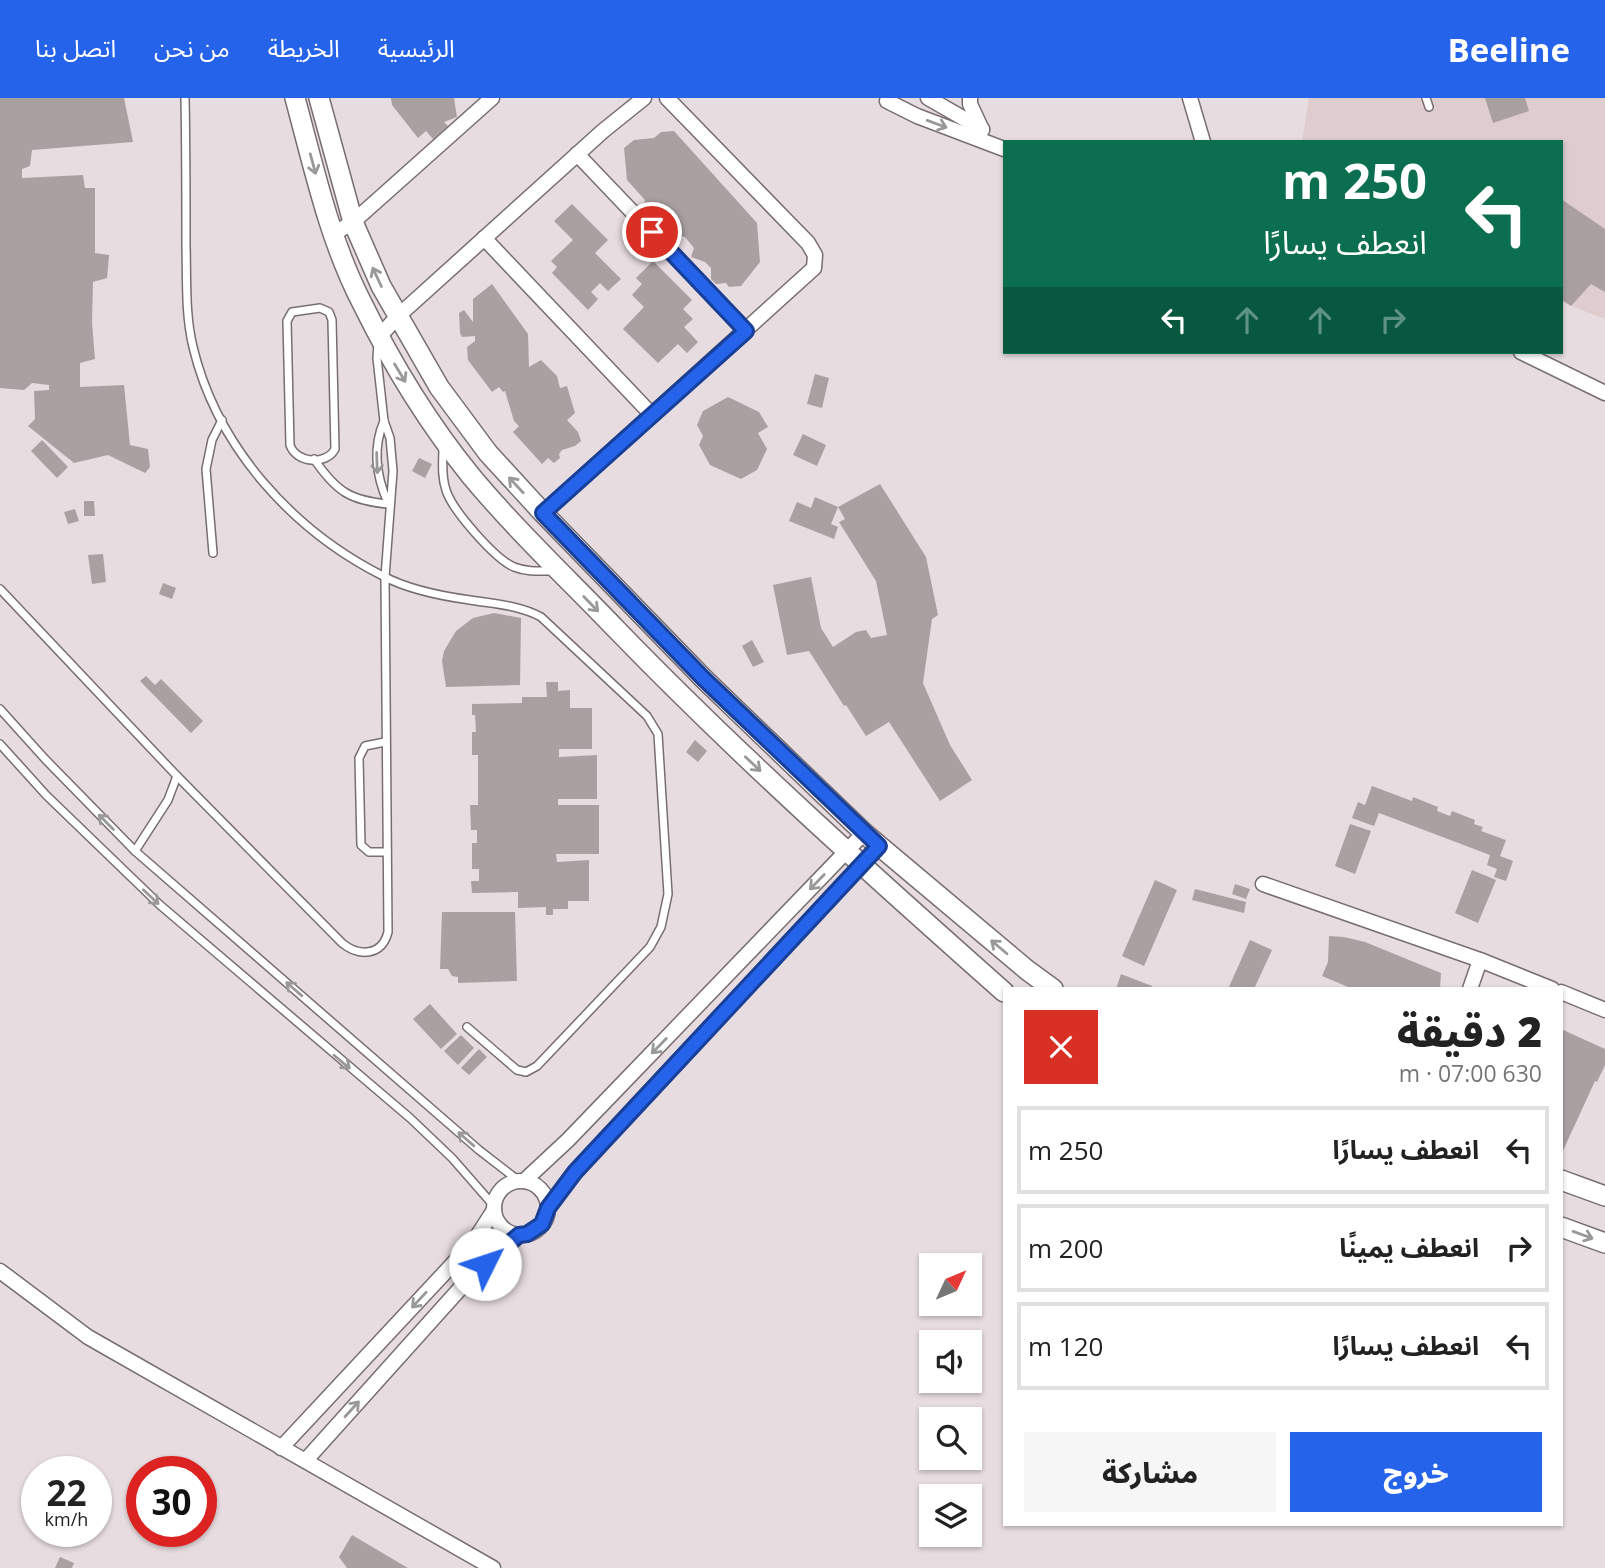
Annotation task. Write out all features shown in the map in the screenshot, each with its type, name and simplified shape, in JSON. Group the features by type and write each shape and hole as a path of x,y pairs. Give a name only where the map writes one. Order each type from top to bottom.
{"street":[{"path":"295,98 332,235 361,302 404,381 443,438 498,507 688,703 861,866 1003,991"},
{"path":"319,98 353,222 397,317 439,387 488,453 704,679 864,833 1050,987"},
{"path":"332,235 353,222 492,98"},
{"path":"380,337 397,317 484,238 644,98"},
{"path":"543,513 814,268 815,255 808,243 667,98"},
{"path":"928,98 982,129"},
{"path":"970,98 970,104 989,144"},
{"path":"1190,98 1202,140"},
{"path":"886,99 917,116 1003,149"},
{"path":"577,154 746,331"},
{"path":"484,238 652,415"},
{"path":"1525,354 1605,393"},
{"path":"281,1448 475,1238 494,1208 502,1188 521,1181 568,1140 864,833"},
{"path":"306,1460 466,1282 519,1235 535,1231 542,1224 548,1208 588,1157 879,846"},
{"path":"1263,884 1480,960 1547,987"},
{"path":"1471,987 1480,960"},
{"path":"1563,993 1605,1010"},
{"path":"521,1181 531,1183 543,1193 548,1208"},
{"path":"1563,1181 1605,1196"},
{"path":"494,1208 502,1227 519,1235"},
{"path":"1563,1228 1605,1243"},
{"path":"0,1271 88,1337 493,1568"}],"lane":[{"path":"185,98 187,306 192,345 204,384 222,420 253,470 293,513 331,544 384,577 439,595 520,608 541,617 648,716 658,734 668,894 661,927 650,947 530,1071 517,1070 467,1027"},
{"path":"1426,98 1429,107"},
{"path":"320,308 329,312 332,320 335,449 325,459 314,459 300,458 290,445 287,321 292,312 320,308"},
{"path":"0,589 177,776 342,943 355,952 370,953 387,939 389,925 384,577 393,480 391,444 383,421 377,358 380,337"},
{"path":"213,553 206,469 212,440 222,420"},
{"path":"383,421 377,438 377,473 389,503"},
{"path":"443,438 443,477 447,494 489,548 506,563 517,568 529,571 559,571"},
{"path":"314,459 326,477 346,494 358,500 389,503"},
{"path":"0,709 135,851 479,1150 521,1181"},
{"path":"385,742 365,746 359,758 361,845 369,852 387,852"},
{"path":"0,744 46,795 150,896 410,1118 452,1158 494,1208"},
{"path":"135,851 169,800 177,776"}],"shaded area":[{"path":"1309,98 1605,98 1605,319 1563,303 1563,140 1302,140"}],"building":[{"path":"0,98 124,98 133,142 32,150 30,166 22,169 22,178 83,175 85,188 95,188 95,253 109,255 107,278 93,282 95,359 80,363 80,387 124,385 130,445 148,449 150,467 145,473 108,455 74,463 28,426 35,419 34,391 49,390 49,385 32,383 24,390 0,388"},
{"path":"391,98 454,98 457,117 444,122 448,126 433,139 426,131 418,138 392,105"},
{"path":"1485,98 1525,98 1529,111 1493,123"},
{"path":"674,131 757,223 760,262 741,286 716,284 711,279 711,268 705,262 691,257 694,248 685,237 665,233 668,224 654,208 642,209 645,200 627,180 624,148 634,140 654,138 661,132"},
{"path":"1563,200 1605,229 1605,292 1591,284 1571,306 1563,300"},
{"path":"572,204 608,240 595,253 621,279 608,291 600,283 591,292 598,299 588,310 552,273 557,267 551,261 573,240 554,221"},
{"path":"653,261 692,300 683,309 693,319 684,327 698,342 687,353 678,344 658,363 623,329 644,307 632,295 642,284 636,278"},
{"path":"492,284 528,334 529,367 541,360 557,376 560,388 567,386 575,413 567,420 578,432 581,441 562,450 560,458 554,463 548,458 542,464 513,432 519,426 514,421 505,391 499,387 492,392 468,360 467,347 475,341 475,336 462,337 459,313 464,310 473,322 473,299"},
{"path":"815,374 829,378 822,408 807,404"},
{"path":"728,397 759,412 768,427 758,433 767,449 757,470 741,479 710,465 699,445 703,436 697,425 703,411"},
{"path":"803,434 826,445 817,466 793,455"},
{"path":"42,440 68,467 57,478 31,451"},
{"path":"419,458 432,464 425,478 412,471"},
{"path":"880,484 926,557 938,615 932,619 923,683 950,745 972,780 940,801 889,722 866,736 809,651 787,655 773,585 811,577 821,628 833,647 856,632 866,630 871,638 887,635 876,581 839,522 845,519 838,507"},
{"path":"815,497 838,507 831,524 838,527 834,539 789,521 797,502 811,508"},
{"path":"84,501 94,501 95,516 84,516"},
{"path":"75,509 79,521 68,524 64,512"},
{"path":"103,554 106,582 92,584 88,555"},
{"path":"163,583 176,588 172,599 159,594"},
{"path":"494,613 521,618 520,685 446,687 442,661 444,651 456,631 473,618"},
{"path":"752,640 764,662 753,667 742,646"},
{"path":"146,676 155,685 161,679 203,721 191,733 140,681"},
{"path":"546,682 558,682 558,691 570,690 570,708 592,708 592,749 559,749 559,757 597,755 597,799 558,799 558,805 599,805 599,854 556,854 557,862 589,860 589,901 568,901 568,909 553,909 553,915 546,915 546,907 518,908 518,892 472,893 471,881 479,881 479,869 472,869 472,843 477,843 477,830 471,830 470,805 478,805 478,755 472,755 472,732 476,732 472,704 522,703 522,697 547,697"},
{"path":"695,740 707,751 698,762 686,752"},
{"path":"1372,786 1412,801 1413,797 1438,807 1437,811 1450,816 1452,811 1475,820 1474,824 1483,827 1481,831 1506,840 1500,856 1513,861 1506,881 1494,877 1497,869 1487,865 1490,855 1379,813 1374,826 1352,818 1358,802 1365,805"},
{"path":"1350,824 1371,831 1355,874 1335,866"},
{"path":"1472,870 1496,880 1478,923 1455,913"},
{"path":"1155,880 1177,890 1144,966 1122,956"},
{"path":"1235,884 1250,889 1246,899 1232,894"},
{"path":"1195,889 1246,902 1244,913 1192,900"},
{"path":"442,912 515,912 517,981 458,983 458,977 452,976 448,969 440,969"},
{"path":"1329,936 1344,937 1365,942 1441,973 1440,987 1348,987 1322,976 1328,962"},
{"path":"1250,940 1272,950 1255,987 1229,987"},
{"path":"1121,974 1152,986 1152,987 1117,987"},
{"path":"430,1004 457,1034 441,1049 413,1019"},
{"path":"1563,1030 1605,1049 1605,1065 1597,1082 1595,1081 1563,1151"},
{"path":"461,1035 474,1048 458,1065 444,1051"},
{"path":"479,1049 487,1057 469,1075 461,1068"},
{"path":"352,1535 408,1568 347,1568 339,1557"},
{"path":"60,1557 74,1563 72,1568 55,1568"}],"route":[{"path":"485,1264 519,1235 535,1231 542,1224 548,1208 575,1172 879,846 704,679 543,513 746,331 652,232"}]}
